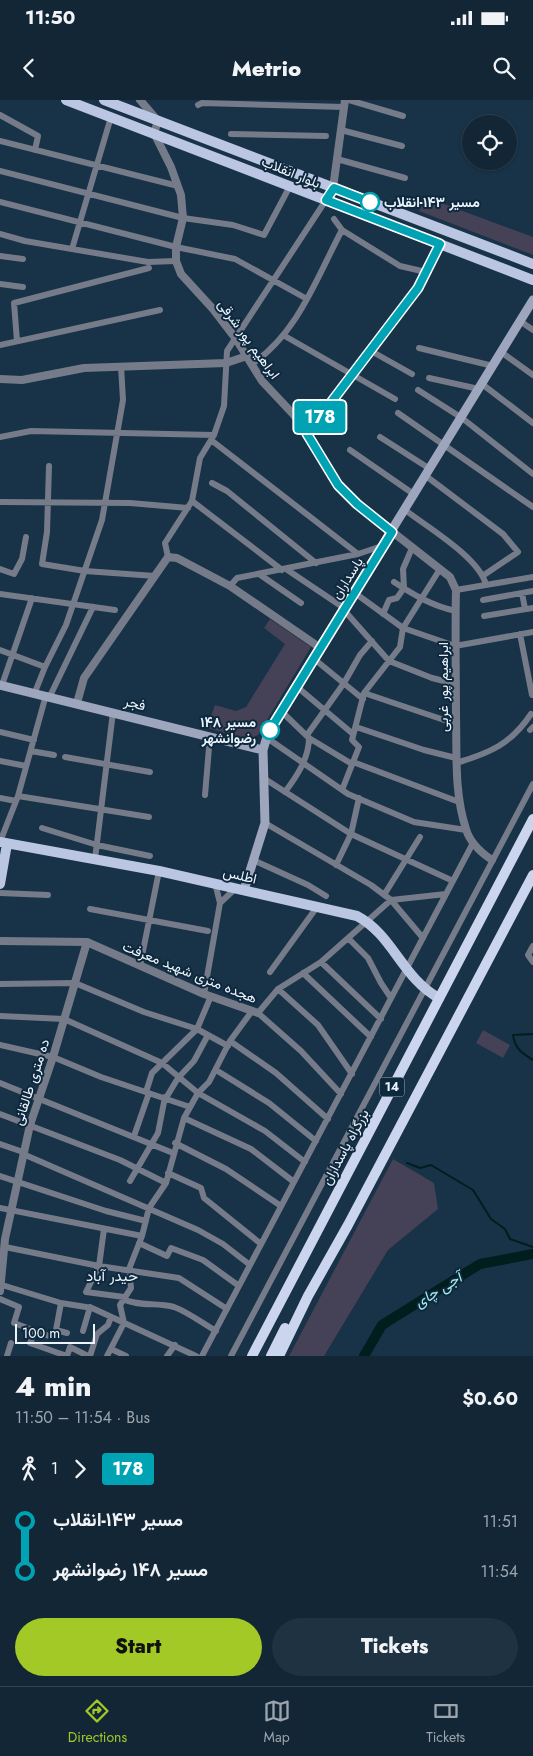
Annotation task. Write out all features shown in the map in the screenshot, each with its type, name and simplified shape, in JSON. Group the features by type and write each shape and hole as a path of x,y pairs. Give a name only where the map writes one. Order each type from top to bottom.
{"highway":[{"name":"بزرگراه پاسداران","path":"252,1356 533,819"},
{"name":"14","path":"279,1356 308,1296 348,1225 533,875"},
{"path":"271,1356 291,1318 308,1296"}],"main road":[{"name":"بلوار انقلاب","path":"66,100 533,280"},
{"name":"بلوار انقلاب","path":"104,100 533,264"},
{"path":"326,200 334,188"},
{"name":"پاسداران","path":"240,889 253,860 265,823 263,750 267,738 319,648 406,510 533,300"},
{"name":"فجر","path":"1,685 263,750"},
{"path":"0,884 2,843"},
{"name":"اطلس","path":"2,843 160,871 356,916 382,934 406,970 424,990 439,998"}],"street":[{"path":"0,234 148,262 176,261 176,247 183,218 181,195 154,133 158,121 140,100"},
{"path":"349,100 403,116"},
{"path":"198,105 202,103 344,104 334,188"},
{"path":"0,114 38,136 35,150"},
{"path":"72,249 111,117"},
{"path":"341,130 402,146"},
{"path":"231,134 326,136"},
{"path":"0,141 178,186"},
{"path":"337,159 405,178"},
{"path":"0,171 183,218 233,225 264,236 290,186"},
{"path":"77,703 84,678 168,557 165,543 192,501 200,458 213,437 224,406 227,351 326,200"},
{"path":"0,202 176,247 235,259 307,299"},
{"path":"334,219 342,230 400,266 426,272"},
{"path":"252,364 283,335 307,299 342,230"},
{"path":"307,434 418,288 440,244"},
{"path":"0,256 23,259"},
{"name":"ابراهیم پور شرقی","path":"176,261 181,274 213,309 236,339 262,381 294,415 338,485 357,504 392,532"},
{"path":"18,341 14,303 149,268"},
{"path":"0,284 23,287"},
{"path":"0,345 160,310"},
{"path":"520,321 533,330"},
{"path":"283,335 395,399"},
{"path":"419,348 493,366"},
{"path":"371,351 412,374"},
{"path":"501,352 533,375"},
{"path":"0,380 22,380 84,368 226,362 247,356"},
{"path":"35,692 66,625 106,503 123,400 121,366"},
{"path":"428,378 481,387 533,423"},
{"path":"418,390 462,418 533,474"},
{"path":"398,413 533,507"},
{"path":"0,437 31,431 213,437 358,554"},
{"path":"380,437 503,534 518,552 484,575"},
{"path":"350,450 415,495"},
{"path":"49,466 47,532 42,564 85,571 155,576"},
{"path":"212,483 227,491 316,563"},
{"path":"192,501 284,569 344,609 389,662 432,678 456,684"},
{"path":"0,502 106,503 188,508"},
{"path":"406,510 463,554 484,575 486,585"},
{"path":"392,532 450,577 456,590 533,577"},
{"path":"0,569 14,574 22,559 26,537"},
{"path":"230,586 237,578 358,554 384,545"},
{"path":"383,614 389,600 397,598 404,588 403,569 412,548"},
{"path":"168,557 177,558 230,586 319,648"},
{"path":"342,790 360,747 352,740 364,696 400,648 403,628 440,569"},
{"path":"260,574 300,603"},
{"path":"394,582 422,599 440,607 456,611"},
{"name":"ابراهیم پور غربی","path":"456,590 456,760 459,802 466,830 473,843 480,852 492,860"},
{"path":"483,600 533,591"},
{"path":"522,593 525,609"},
{"path":"0,594 115,610"},
{"path":"360,596 403,628 456,646 533,632"},
{"path":"1,685 32,598"},
{"path":"2,843 48,696 93,606"},
{"path":"484,616 533,608"},
{"path":"520,634 532,695"},
{"path":"285,792 309,748 308,737 360,655 372,640"},
{"path":"0,650 45,667"},
{"path":"313,658 344,683 364,696 456,724"},
{"path":"296,686 353,734"},
{"path":"281,711 308,737 352,763 459,802"},
{"path":"95,859 113,712"},
{"path":"356,727 456,760 498,748 520,730 531,714"},
{"path":"0,732 34,740"},
{"path":"205,795 210,736"},
{"path":"267,738 342,790 359,798 414,822 466,830"},
{"path":"31,751 54,755"},
{"path":"65,757 150,772"},
{"path":"0,761 26,766"},
{"path":"264,779 351,834 453,881"},
{"path":"231,1356 533,784"},
{"path":"0,798 149,817"},
{"path":"336,865 351,834 359,798"},
{"path":"265,823 391,900 423,938"},
{"path":"42,828 97,844 150,856"},
{"path":"384,895 420,837"},
{"path":"202,1356 473,843"},
{"path":"253,860 308,885 326,896"},
{"path":"140,966 160,871"},
{"path":"134,1136 152,1073 197,1029 208,995 220,903 215,883"},
{"path":"220,903 240,889"},
{"path":"0,893 48,895"},
{"path":"108,1356 124,1323 120,1305 131,1288 129,1270 141,1239 149,1208 166,1183 184,1118 198,1093 216,1070 229,1044 255,1012 278,989 321,962 391,900 446,894"},
{"path":"270,972 317,907"},
{"path":"90,909 208,931"},
{"path":"349,939 368,958 391,998"},
{"name":"هجده متری شهید معرفت","path":"0,942 86,942 208,995 255,1012 301,1052 341,1094"},
{"name":"ده متری طالقانی","path":"1,1288 5,1247 3,1239 30,1124 53,1057 86,942"},
{"path":"533,946 528,955 533,962"},
{"path":"321,962 381,1019"},
{"path":"303,973 371,1037"},
{"path":"0,984 75,983 144,1012 197,1029 229,1044 276,1073 328,1120"},
{"path":"278,989 318,1025 352,1074"},
{"path":"0,1016 64,1019 162,1063 198,1093 266,1131 305,1162"},
{"path":"130,1181 158,1133 165,1097 178,1078 194,1061 208,1035"},
{"path":"0,1045 53,1057 101,1078 165,1097 190,1107"},
{"path":"216,1070 269,1103 316,1141"},
{"path":"0,1083 39,1097 174,1153"},
{"path":"0,1114 30,1124 136,1168 166,1183"},
{"path":"184,1118 251,1149 294,1182"},
{"path":"176,1143 226,1169 281,1206"},
{"path":"0,1144 149,1208 206,1235 250,1265"},
{"path":"168,1174 201,1188 204,1198 261,1244"},
{"path":"0,1176 17,1180 106,1211 146,1221"},
{"path":"0,1208 104,1229 141,1239 167,1256 171,1248 203,1260 239,1286"},
{"path":"104,1229 98,1266 86,1292 123,1298 140,1304 160,1304 176,1308 216,1331"},
{"path":"5,1247 98,1266 186,1281 227,1309"},
{"path":"1,1288 61,1303 90,1307 196,1356"},
{"path":"0,1298 19,1307 14,1323 49,1336"},
{"path":"61,1303 56,1330 67,1333"},
{"path":"83,1331 90,1307"},
{"path":"35,1331 30,1344 67,1356 70,1347 89,1356 97,1334 108,1325 111,1317"},
{"path":"7,1356 11,1343"},
{"path":"167,1356 175,1345"},
{"path":"41,1356 44,1348"},
{"path":"111,1349 126,1356"}],"shaded area":[{"path":"425,197 533,237 533,255 419,211"},
{"path":"270,619 311,647 258,735 248,740 207,728 215,705 236,711 246,707 285,644 264,628"},
{"path":"483,1030 510,1045 503,1058 476,1043"},
{"path":"393,1159 434,1183 438,1209 388,1250 324,1356 289,1356"}],"waterway":[{"path":"533,1034 513,1035 515,1044 533,1060"},
{"path":"407,1163 420,1168 431,1165 473,1190 491,1219 505,1229 510,1239 533,1247"},
{"name":"آجی چای","path":"364,1356 382,1325 480,1264 533,1254"}],"bus line":[{"name":"178","path":"270,730 392,532 357,504 338,485 307,434 418,288 440,244 326,200 334,188 370,202"}],"place":[{"name":"مسیر ۱۴۳-انقلاب","path":"370,202"},
{"name":"مسیر ۱۴۸ رضوانشهر","path":"270,730"}],"district":[{"name":"حیدر آباد","path":"112,1276"}]}
